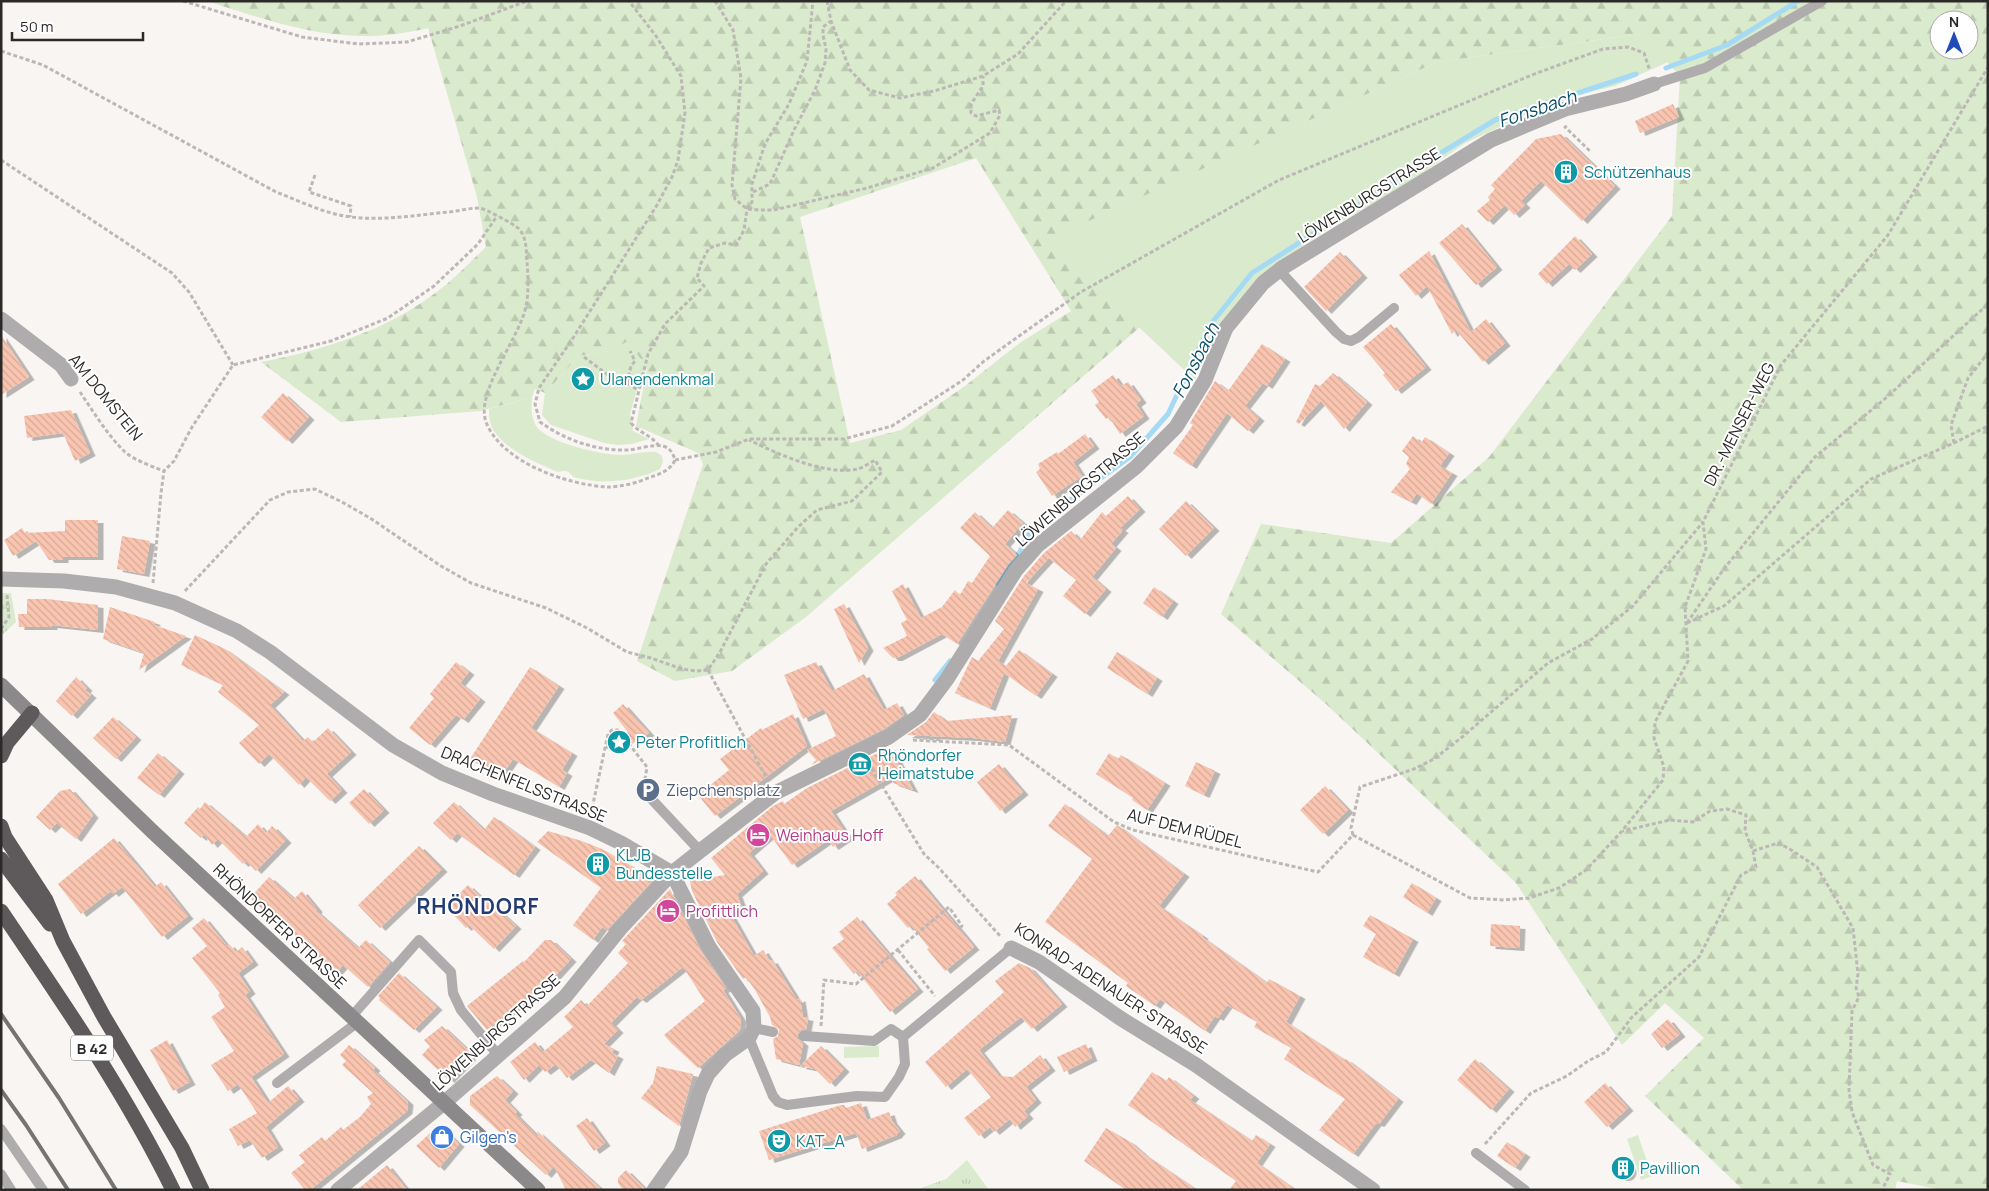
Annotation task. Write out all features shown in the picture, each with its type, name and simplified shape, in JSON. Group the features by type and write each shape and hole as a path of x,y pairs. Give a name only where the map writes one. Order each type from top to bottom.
{"highway":[{"path":"1,756 7,743 32,713"},
{"name":"B 42","path":"1,826 4,837 46,900 63,941 104,1017 182,1148 202,1190"},
{"name":"B 42","path":"1,860 63,941"},
{"name":"B 42","path":"1,912 78,1024 159,1161 173,1190"}],"main road":[{"name":"RHÖNDORFER STRASSE","path":"1,685 153,832 538,1190"}],"street":[{"name":"LÖWENBURGSTRASSE","path":"338,1190 445,1102 565,997 620,929 672,874 700,851 775,793 891,736 920,715 948,679 1016,570 1038,546 1136,468 1176,427 1205,380 1226,328 1262,282 1491,140 1565,109 1626,94 1654,84"},
{"name":"AM DOMSTEIN","path":"1,319 61,365 71,379"},
{"name":"DRACHENFELSSTRASSE","path":"3,579 64,581 116,587 175,603 237,631 270,652 393,745 442,773 502,797 590,828 621,843 672,874"},
{"path":"654,1190 681,1152 708,1074 725,1056 752,1033 753,1011 709,947 672,874"},
{"name":"KONRAD-ADENAUER-STRASSE","path":"1011,948 1039,962 1120,1018 1196,1065 1373,1190"}],"lane":[{"name":"LÖWENBURGSTRASSE","path":"1654,84 1705,68 1822,1"},
{"path":"1279,270 1344,339 1351,341 1359,337 1394,308"},
{"path":"643,790 700,851"},
{"path":"277,1083 355,1019 419,940 451,972 453,993 461,1010 498,1056"},
{"path":"903,1037 943,1006 1011,948"},
{"path":"804,1036 874,1040 891,1029 903,1037"},
{"path":"772,1032 752,1033 773,1096 778,1102 787,1105 857,1096 885,1097 905,1064 903,1037"},
{"path":"3,1134 43,1190"},
{"path":"1476,1153 1525,1190"},
{"path":"1,1174 11,1190"}],"path":[{"path":"183,1 302,36 358,44 407,42 460,26 527,1"},
{"path":"1,51 43,65 276,192 315,208 350,217 384,219 481,208 519,229 526,241 528,271 526,307 508,350 493,376 486,401 486,421 496,439 518,458 554,476 582,484 610,487 644,480 671,468 675,460 673,452 666,447 659,446 622,450 601,448 578,442 558,435 540,422 535,404 539,388 657,205 672,177 678,160 685,113 681,76 656,36 629,1"},
{"path":"715,1 733,30 741,78 732,184 735,199 747,208 774,210 867,188 933,168 990,133 1000,115 999,110 976,116 971,113 970,104 983,86 983,76"},
{"path":"659,446 652,436 636,429 631,423 648,354 665,324 704,286 697,278 701,263 709,248 725,243 736,245 744,230 747,208 752,202 752,184 765,144 789,104 806,61 814,1"},
{"path":"827,1 831,21 850,70 869,90 900,98 934,91 983,76 1018,54 1066,1"},
{"path":"753,192 770,184 794,130 815,90 825,63 824,27 831,21"},
{"path":"675,460 716,452 749,439 844,439 892,426 963,380 984,361 1081,292 1279,180 1537,72 1603,49 1628,47 1644,53 1654,84"},
{"name":"DR.-MENSER-WEG","path":"1352,836 1351,828 1360,787 1414,769 1434,759 1462,738 1548,664 1592,639 1634,606 1703,522 1781,365 1888,236 1988,67"},
{"path":"1573,124 1565,127 1590,152"},
{"path":"1,160 172,273 189,292 233,365"},
{"path":"315,175 309,192 351,206 350,217"},
{"path":"152,596 160,493 164,471 174,461 192,427 233,365 330,341 388,318 434,286 478,244 497,216"},
{"path":"1686,624 1722,570 1815,458 1887,397 1988,304"},
{"path":"627,383 631,366 635,361 630,351"},
{"path":"1954,443 1951,425 1968,378 1988,353"},
{"path":"584,357 616,381 627,383 638,390"},
{"name":"AM DOMSTEIN","path":"71,379 98,420 125,452 145,464 164,471"},
{"path":"1686,624 1724,606 1872,479 1988,426"},
{"path":"708,670 720,652 766,564 798,526 817,510 852,501 882,472 875,460 858,469 820,468 770,450 749,439"},
{"path":"175,603 270,500 288,492 314,489 370,518 441,566 471,583 546,608 587,628 626,652 651,658 682,669 708,670"},
{"path":"1352,836 1470,898 1504,900 1529,898 1559,888 1586,870 1622,831 1663,780 1664,767 1654,738 1655,722 1688,660 1685,607 1706,549 1703,522"},
{"path":"1,630 9,617 3,579"},
{"path":"708,670 775,793"},
{"path":"597,814 592,804 608,734 612,730 618,730 647,767 643,790"},
{"name":"AUF DEM RÜDEL","path":"891,736 1009,745 1114,822 1133,830 1318,872 1352,836"},
{"path":"606,747 621,748 628,743"},
{"name":"KONRAD-ADENAUER-STRASSE","path":"872,772 924,854 1011,948"},
{"path":"1476,1153 1531,1094 1606,1052 1632,1017 1699,957 1741,875 1756,867 1753,851 1745,831 1746,815 1727,809 1710,812 1693,822 1670,820 1622,831"},
{"path":"1753,851 1778,843 1817,867 1853,928 1858,974 1856,988 1859,997 1852,1011 1849,1090 1852,1112 1873,1166 1890,1174 1882,1190"},
{"path":"820,1036 824,980 856,984 949,907 962,926 959,928"},
{"path":"898,950 943,1006"}],"green space":[{"path":"207,1 1988,1 1988,1190 1942,1190 1897,1181 1895,1190 1743,1190 1645,1096 1704,1038 1665,1003 1622,1045 1516,883 1326,704 1221,614 1261,524 1391,543 1489,457 1672,216 1680,76 1641,34 1437,62 1047,240 1140,327 806,617 732,671 675,681 637,661 703,464 698,453 636,426 647,368 628,341 609,351 579,356 545,393 535,389 532,397 480,411 341,422 261,362 331,345 376,328 418,305 438,291 486,247 477,197 428,28 385,35 340,35 301,29","holes":["976,158 1071,311 1021,342 965,386 901,430 850,443 800,217"]},
{"path":"1641,34 1668,62 1615,86 1561,99 1465,143 1406,185 1328,229 1258,278 1216,329 1195,380 1046,240 1437,62"},
{"path":"628,340 647,368 639,383 630,414 633,431 649,439 632,444 604,443 551,425 542,415 545,393 579,356 609,351"},
{"path":"532,397 532,412 535,424 543,433 576,447 612,454 625,455 656,452 662,456 663,462 660,469 639,477 617,481 595,481 573,477 570,473 563,471 558,472 520,454 496,434 490,423 489,409"},
{"path":"1,593 11,593 16,622 1,636"},
{"path":"879,1046 879,1057 844,1058 844,1047"},
{"path":"1638,1135 1652,1176 1641,1180 1627,1139"},
{"path":"967,1160 989,1190 916,1190 946,1179"}],"building":[{"path":"1673,104 1679,117 1640,133 1635,121"},
{"name":"Schützenhaus","path":"1561,134 1615,186 1582,221 1541,181 1521,201 1525,205 1514,215 1505,205 1488,222 1477,211 1490,200 1488,197 1495,189 1491,185 1536,139"},
{"path":"1462,224 1497,267 1476,285 1439,243"},
{"path":"1575,236 1592,254 1575,270 1569,264 1547,284 1538,274"},
{"path":"1429,251 1471,332 1486,319 1505,343 1483,362 1456,330 1452,334 1427,286 1416,296 1399,275"},
{"path":"1340,252 1362,275 1326,311 1304,287"},
{"path":"1391,324 1426,367 1396,391 1383,375 1385,373 1363,347"},
{"path":"1,335 29,377 1,395"},
{"path":"1262,344 1285,359 1267,386 1263,383 1245,406 1259,418 1248,431 1227,413 1191,466 1173,453 1193,425 1190,423 1215,381 1228,391"},
{"path":"1333,373 1367,402 1344,429 1321,401 1299,424 1296,422 1315,384 1320,386"},
{"path":"1113,375 1121,386 1128,382 1141,400 1136,404 1144,416 1120,434 1109,417 1106,419 1095,405 1099,402 1091,391"},
{"path":"283,393 309,417 287,441 261,417"},
{"path":"71,410 90,453 75,461 63,433 27,438 24,416"},
{"path":"1085,434 1094,446 1073,462 1082,476 1052,496 1036,472 1040,469 1038,464 1057,452 1058,454"},
{"path":"1413,436 1421,443 1425,437 1449,453 1440,466 1452,473 1431,504 1417,493 1411,502 1391,492 1410,469 1406,464 1409,457 1402,451"},
{"path":"1128,496 1140,509 1120,528 1123,530 1111,544 1116,548 1092,577 1106,589 1085,614 1063,596 1076,580 1049,558 1026,583 1038,589 998,661 1006,666 1019,650 1052,674 1036,696 1004,673 990,708 955,693 972,657 978,661 1004,629 995,621 1024,576 1044,553 1071,531 1080,540 1102,512 1106,516"},
{"path":"1186,501 1214,528 1186,556 1159,529"},
{"path":"1008,510 1023,523 1005,544 1017,555 1008,565 957,644 942,634 897,658 893,658 883,648 907,636 901,623 907,620 892,591 903,584 921,618 942,607 955,590 960,595 968,581 972,583 990,556 960,528 975,512 992,528"},
{"path":"65,520 98,520 98,557 63,557 63,560 49,560 36,541 13,556 4,540 22,528 25,533 65,531"},
{"path":"122,536 150,541 144,574 117,569"},
{"path":"1154,587 1173,601 1162,617 1143,603"},
{"path":"27,599 47,599 98,605 98,630 52,625 52,627 19,627 18,614 27,614"},
{"path":"844,604 868,648 859,663 834,609"},
{"path":"110,607 155,622 154,625 186,636 139,670 144,653 103,639"},
{"path":"195,635 225,649 284,692 270,705 303,741 308,737 313,742 328,728 351,752 327,774 342,790 330,801 306,777 299,785 269,754 259,764 239,743 259,725 218,692 223,685 181,665"},
{"path":"1117,652 1157,678 1147,694 1107,668"},
{"path":"456,662 469,672 460,683 480,699 463,720 456,715 430,745 409,728 434,698 430,694"},
{"path":"816,662 832,691 864,674 884,710 897,703 904,715 884,729 811,765 816,760 807,750 836,736 824,709 803,719 784,675"},
{"path":"530,667 559,686 531,728 572,753 562,770 567,773 559,787 513,759 500,778 470,759"},
{"path":"76,677 91,695 72,716 56,701"},
{"path":"623,704 649,733 632,744 627,731 613,713"},
{"path":"934,712 947,721 1012,715 1005,742 973,738 907,735 926,722"},
{"path":"793,714 807,746 715,816 698,795 729,770 720,759 761,728 762,730"},
{"path":"113,717 136,737 116,759 93,738"},
{"path":"890,747 913,790 893,783 891,777 831,811 848,837 833,847 828,840 792,865 770,835 749,853 763,871 737,894 742,908 730,914 754,956 763,950 770,961 772,960 797,1000 800,998 803,1017 808,1018 806,1029 801,1030 797,1035 798,1039 803,1043 799,1065 776,1059 773,1039 778,1036 779,1029 772,1025 770,1017 755,990 746,977 743,979 717,942 692,891 690,881 725,875 711,858 773,806 783,801 784,804 807,788"},
{"path":"158,753 179,771 159,795 137,778"},
{"path":"1109,753 1118,759 1121,755 1165,783 1147,810 1132,800 1133,798 1096,774"},
{"path":"1196,762 1215,771 1204,795 1185,786"},
{"path":"999,764 1023,792 1000,811 977,782"},
{"path":"1325,786 1348,810 1323,834 1300,810"},
{"path":"70,789 93,815 76,839 57,823 50,830 36,817 60,791"},
{"path":"364,789 384,810 369,824 349,803"},
{"path":"205,802 246,837 258,824 266,833 272,826 286,840 256,871 246,861 243,864 218,839 212,845 204,834 201,838 184,823"},
{"path":"454,802 484,830 494,817 535,847 514,875 457,833 451,840 433,823"},
{"path":"1065,804 1108,836 1117,825 1184,874 1159,906 1267,983 1269,979 1300,996 1286,1022 1346,1059 1398,1099 1379,1124 1376,1123 1353,1154 1319,1130 1345,1099 1284,1059 1291,1048 1254,1027 1257,1022 1227,1005 1218,1018 1215,1016 1205,1031 1160,999 1155,1006 1126,986 1128,983 1045,922 1092,859 1048,826"},
{"name":"KLJB Bundesstelle","path":"548,831 602,849 654,879 607,930 602,927 593,940 573,925 601,888 537,842"},
{"path":"114,838 155,887 161,882 188,916 162,937 122,887 113,894 111,891 81,914 58,884"},
{"path":"419,846 442,869 380,928 358,905"},
{"path":"915,876 974,947 945,971 911,925 908,928 887,904 897,895 895,893"},
{"path":"269,877 294,899 302,891 317,909 316,911 358,948 366,940 390,962 368,987 343,965 335,974 307,949 276,914 272,918 250,898"},
{"path":"1412,883 1436,898 1427,913 1403,897"},
{"path":"468,885 493,909 495,907 516,926 494,949 469,925 466,928 446,907"},
{"path":"670,889 701,951 726,988 723,990 741,1019 740,1030 698,1068 671,1043 664,1035 705,1001 683,967 641,1000 637,997 611,1023 618,1030 604,1044 614,1049 612,1053 618,1056 609,1073 591,1060 567,1078 556,1064 545,1072 539,1065 524,1080 510,1062 535,1042 543,1052 573,1027 564,1017 581,1000 587,1006 628,963 618,953 626,944 622,941"},
{"path":"1370,915 1413,939 1394,974 1363,957 1376,934 1363,926"},
{"path":"857,917 918,989 890,1012 857,971 854,974 832,948 844,939 839,932"},
{"path":"204,918 227,946 229,944 236,952 242,947 253,962 238,973 250,991 245,995 284,1054 251,1077 268,1103 288,1086 299,1099 266,1127 278,1147 262,1158 250,1140 238,1146 229,1129 257,1113 238,1084 228,1091 211,1065 234,1051 211,1017 225,1007 218,995 220,993 192,958 207,946 192,928"},
{"path":"1491,924 1520,926 1519,948 1490,946"},
{"path":"545,940 551,940 571,959 548,984 545,981 487,1030 467,1006 524,962"},
{"path":"1019,963 1030,968 1062,1004 1032,1029 1021,1017 979,1050 999,1076 1013,1077 1040,1055 1050,1068 1026,1087 1036,1100 1024,1111 1028,1116 1015,1127 1010,1119 994,1132 990,1127 979,1136 964,1118 991,1097 967,1069 946,1087 925,1062 1004,992 995,981"},
{"path":"399,973 437,1007 414,1030 379,1000 378,996"},
{"path":"1668,1019 1680,1034 1662,1048 1651,1034"},
{"path":"442,1026 470,1052 470,1058 449,1080 422,1055 430,1046 424,1040"},
{"path":"167,1040 190,1082 173,1091 150,1050"},
{"path":"1086,1044 1092,1058 1064,1072 1057,1057"},
{"path":"349,1045 375,1068 373,1070 408,1102 407,1111 310,1190 305,1190 291,1173 305,1162 299,1155 322,1137 325,1141 341,1127 343,1130 360,1117 371,1104 367,1097 373,1093 342,1065 346,1061 340,1055"},
{"path":"821,1046 844,1069 830,1084 815,1069 800,1066"},
{"path":"1475,1059 1509,1089 1491,1110 1457,1080"},
{"path":"657,1066 693,1074 679,1126 641,1098 653,1083"},
{"path":"1152,1072 1166,1081 1169,1077 1194,1096 1190,1100 1252,1141 1256,1135 1270,1144 1257,1163 1296,1190 1229,1190 1236,1181 1128,1105"},
{"path":"497,1076 513,1091 505,1100 517,1112 515,1114 539,1138 537,1131 602,1190 566,1190 554,1166 546,1175 470,1105 470,1096"},
{"path":"1605,1083 1628,1108 1607,1127 1584,1102"},
{"path":"861,1103 867,1120 889,1112 892,1121 900,1131 897,1135 862,1149 856,1133 769,1160 759,1131 841,1105 844,1105 846,1108"},
{"path":"587,1118 605,1143 594,1151 576,1126"},
{"path":"439,1125 459,1144 439,1168 416,1146"},
{"path":"1106,1128 1130,1142 1145,1155 1197,1190 1126,1190 1084,1161"},
{"path":"1507,1142 1525,1154 1515,1168 1497,1156"},
{"name":"Pavillion","path":"1623,1162 1629,1164 1631,1170 1629,1176 1623,1178 1617,1176 1615,1170 1617,1164"},
{"path":"387,1165 407,1190 357,1190"},
{"path":"626,1170 645,1190 623,1190 618,1183 618,1178"}],"waterway":[{"name":"Fonsbach","path":"1666,68 1727,45 1798,1"},
{"name":"Fonsbach","path":"998,584 1037,524 1130,457 1168,414 1210,325 1252,273 1400,178 1495,120 1636,74"},
{"name":"Fonsbach","path":"935,680 950,661"}],"railway":[{"path":"1,1014 59,1098 116,1190"},
{"path":"1,1090 68,1190"}],"place":[{"name":"Schützenhaus","path":"1566,172"},
{"name":"Ulanendenkmal","path":"583,379"},
{"name":"Peter Profitlich","path":"619,742"},
{"name":"Rhöndorfer Heimatstube","path":"860,764"},
{"name":"Ziepchensplatz","path":"648,790"},
{"name":"Weinhaus Hoff","path":"758,835"},
{"name":"KLJB Bundesstelle","path":"598,864"},
{"name":"Profittlich","path":"668,911"},
{"name":"Gilgen's","path":"442,1137"},
{"name":"KAT_A","path":"779,1141"},
{"name":"Pavillion","path":"1623,1168"}],"district":[{"name":"RHÖNDORF","path":"478,906"}]}
